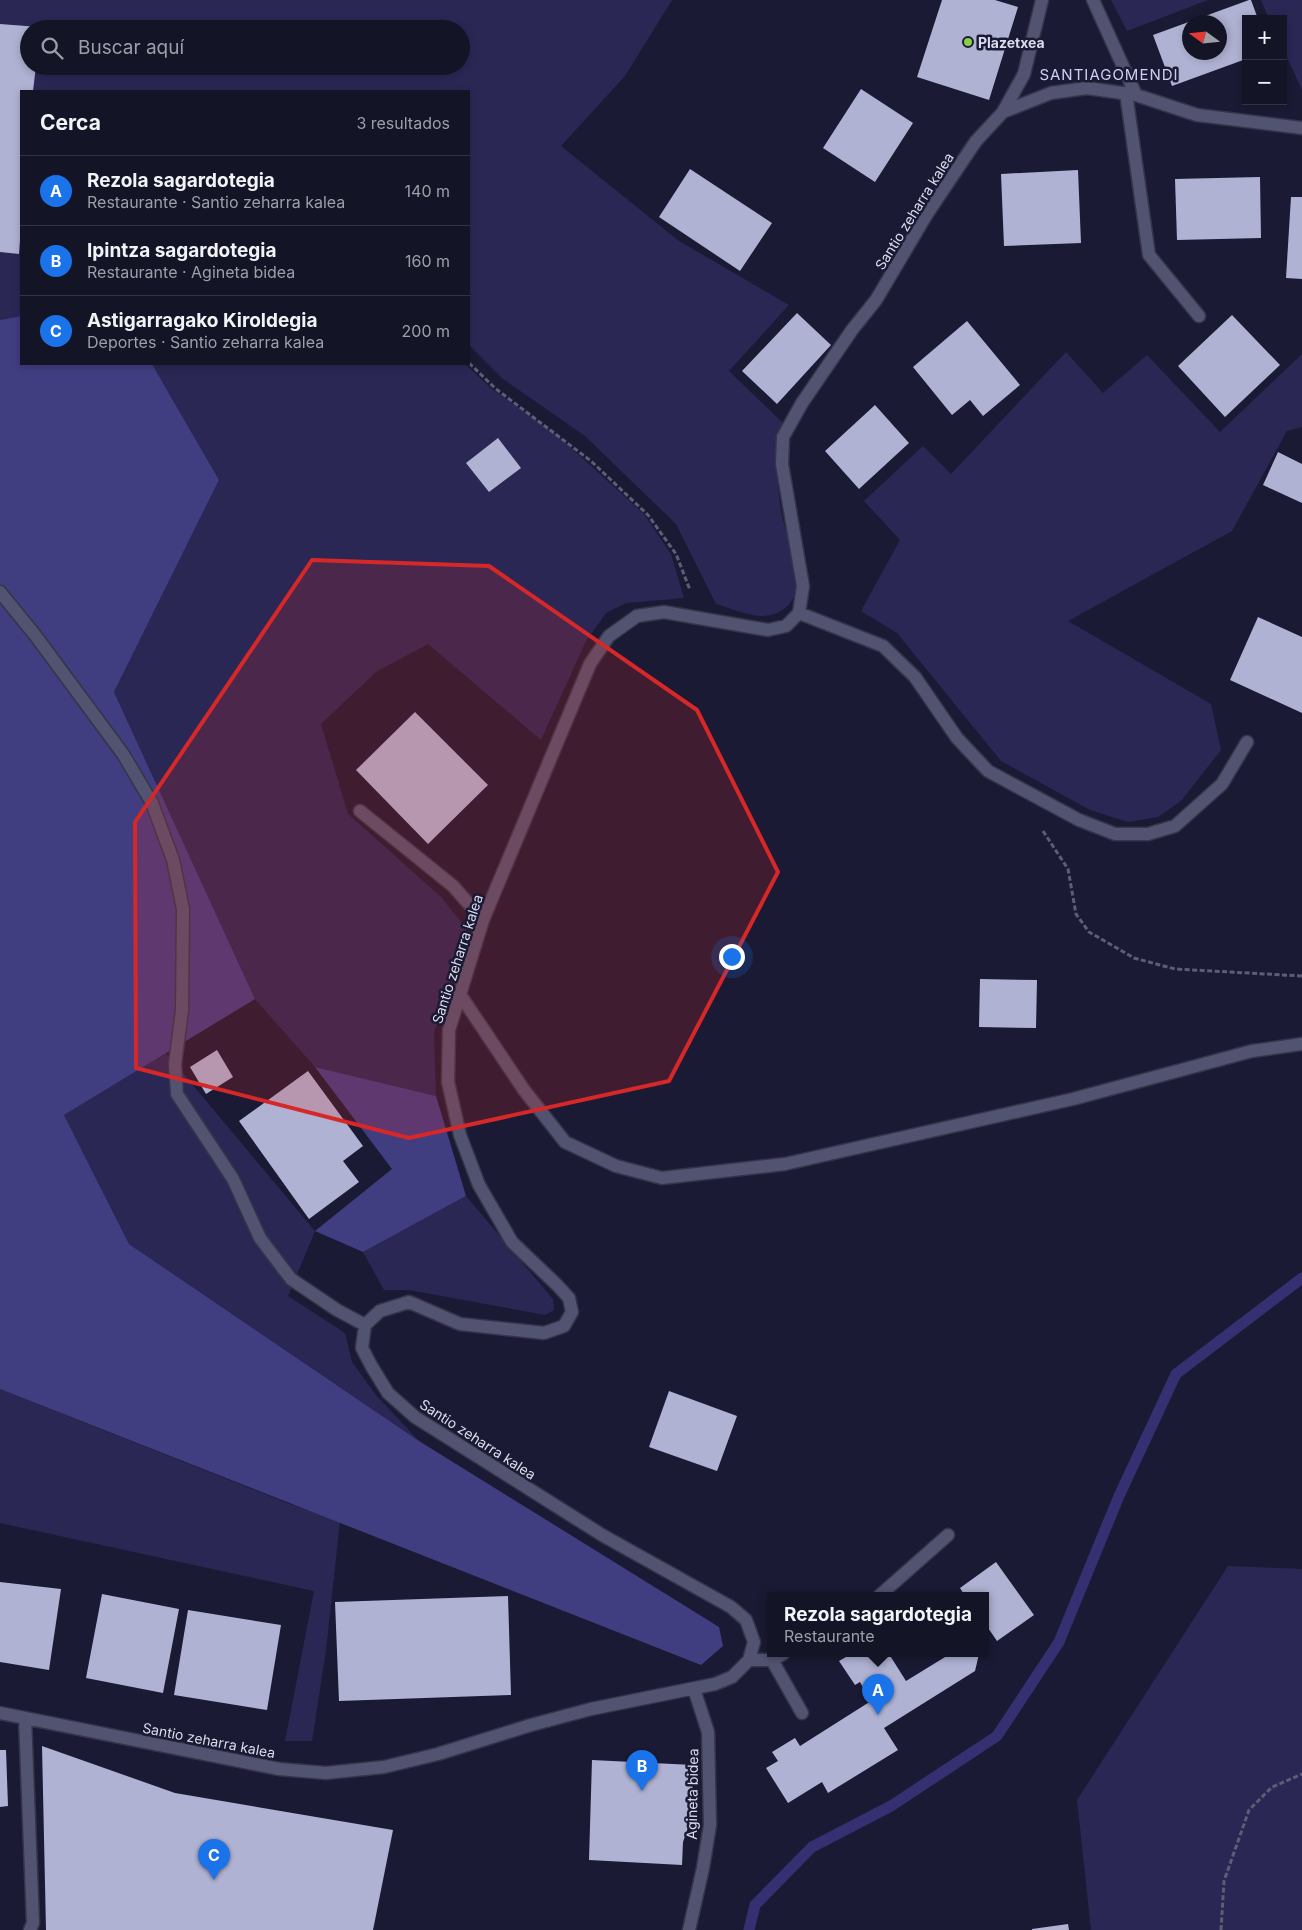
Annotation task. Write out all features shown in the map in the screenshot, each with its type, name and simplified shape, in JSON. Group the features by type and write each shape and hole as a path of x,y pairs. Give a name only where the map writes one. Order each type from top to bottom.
{"street":[{"path":"1004,112 1024,74 1042,0"},
{"path":"1093,0 1131,94 1149,255 1199,316"},
{"name":"Santio zeharra kalea","path":"0,1713 279,1769 326,1773 384,1767 438,1754 531,1725 591,1709 715,1684 732,1677 749,1660 754,1642 746,1620 731,1607 602,1535 415,1417 388,1393 362,1348 365,1324 380,1310 409,1302 460,1324 544,1334 564,1326 572,1312 569,1298 557,1284 512,1242 479,1185 460,1136 448,1082 449,1030 483,920 590,664 609,636 638,616 664,612 768,630 786,626 799,613 803,586 782,464 783,437 802,403 852,330 876,300 927,214 976,141 1004,112 1051,94 1087,88 1131,94 1197,116 1302,128"},
{"path":"0,592 41,642 122,754 152,803 173,860 183,909 182,1010 174,1064 177,1094 233,1180 260,1238 290,1279 337,1310 365,1324"},
{"path":"799,613 883,646 915,677 957,738 988,770 1079,820 1115,834 1148,834 1175,826 1222,784 1247,742"},
{"path":"360,811 453,886 483,920"},
{"path":"459,993 524,1090 565,1142 616,1166 662,1178 785,1164 1073,1098 1252,1051 1302,1044"},
{"path":"884,1592 948,1535"},
{"path":"749,1660 772,1660 778,1657"},
{"path":"772,1660 802,1713"},
{"name":"Agineta bidea","path":"689,1930 703,1868 710,1825 708,1732 694,1689"},
{"path":"25,1718 33,1923 30,1930"}],"path":[{"path":"470,364 496,389 591,461 648,515 676,554 700,618"},
{"path":"1041,827 1068,869 1076,914 1089,932 1134,958 1175,968 1302,976"},
{"path":"1221,1930 1224,1881 1250,1810 1272,1787 1302,1774"}],"highlighted area":[{"path":"312,560 489,566 697,710 778,872 669,1081 409,1138 136,1068 135,822"}],"shaded area":[{"path":"0,0 672,0 625,76 561,146 679,241 789,305 729,371 785,425 780,447 778,488 781,511 795,564 796,590 791,601 782,610 769,615 749,614 716,604 676,524 585,436 503,379 470,346 470,90 20,90 20,316 0,320"},
{"path":"1111,0 1208,0 1127,31"},
{"path":"1261,0 1302,0 1302,90 1287,58 1287,15 1267,15"},
{"path":"20,316 20,365 153,365 219,480 114,692 255,999 64,1115 129,1244 419,1441 719,1627 723,1646 701,1665 0,1389 0,320"},
{"path":"1066,352 1103,393 1147,355 1220,432 1302,354 1302,427 1287,431 1232,531 1068,621 1211,704 1221,750 1181,801 1158,817 1128,822 1090,810 1001,761 897,633 861,611 900,540 864,501 923,446 951,474"},
{"path":"153,365 466,365 492,389 557,435 644,514 671,554 684,598 626,603 606,613 586,641 541,740 428,644 376,672 321,724 348,814 440,896 467,929 434,1033 436,1096 315,1067 255,999 114,692 219,480"},
{"path":"166,1053 315,1231 288,1296 345,1333 352,1362 376,1395 419,1441 129,1244 64,1115"},
{"path":"315,1067 436,1096 466,1196 363,1252 315,1231 392,1169"},
{"path":"466,1196 553,1299 554,1310 545,1315 409,1290 384,1290 363,1252"},
{"path":"0,1389 290,1504 340,1521 326,1650 312,1741 285,1741 314,1591 0,1523"},
{"path":"1228,1566 1302,1569 1302,1930 1091,1930 1077,1800"}],"building":[{"name":"Plazetxea","path":"942,0 995,0 1018,7 989,100 917,77"},
{"path":"1251,0 1257,15 1242,15 1242,60 1172,86 1153,35 1182,24 1182,60 1227,60 1227,15 1208,15"},
{"path":"0,24 20,26 20,75 35,75 33,90 20,90 19,254 0,252"},
{"path":"861,89 913,123 875,182 823,148"},
{"path":"690,169 772,223 740,271 659,217"},
{"path":"1078,170 1081,243 1004,246 1001,174"},
{"path":"1260,177 1261,238 1177,240 1175,179"},
{"path":"1291,197 1302,197 1302,279 1286,278"},
{"path":"797,313 831,345 777,404 742,371"},
{"path":"1232,315 1280,365 1225,417 1178,366"},
{"path":"967,321 1020,385 983,416 970,400 952,415 913,367"},
{"path":"875,405 909,443 859,489 825,451"},
{"path":"498,438 521,468 489,492 466,463"},
{"path":"1278,452 1302,464 1302,503 1263,485"},
{"path":"1258,617 1302,637 1302,713 1230,680"},
{"path":"415,712 488,785 428,844 356,770"},
{"path":"980,979 1037,980 1036,1028 979,1027"},
{"path":"217,1050 233,1077 206,1094 190,1067"},
{"path":"308,1071 363,1146 343,1161 359,1182 309,1219 239,1121"},
{"path":"669,1391 737,1416 717,1471 649,1447"},
{"path":"996,1562 1034,1615 997,1641 989,1629 989,1592 962,1592 960,1588"},
{"path":"0,1582 61,1589 49,1670 0,1662"},
{"path":"102,1594 179,1609 163,1693 86,1678"},
{"path":"508,1596 511,1695 339,1701 335,1602"},
{"path":"188,1610 281,1625 267,1710 174,1695"},
{"path":"846,1657 891,1657 906,1681 945,1657 978,1657 975,1671 884,1728 898,1750 828,1793 822,1782 788,1803 766,1768 778,1761 772,1752 795,1738 800,1746 871,1701 860,1682 855,1685 839,1661"},
{"path":"42,1746 175,1793 393,1830 373,1930 46,1930"},
{"path":"0,1750 6,1750 8,1806 0,1807"},
{"path":"592,1760 693,1765 692,1816 683,1842 682,1865 589,1860"},
{"path":"1068,1924 1069,1930 1032,1930 1032,1929"}],"waterway":[{"path":"749,1930 755,1905 812,1847 891,1806 997,1736 1059,1642 1119,1496 1176,1374 1302,1278"}],"place":[{"name":"Plazetxea","path":"968,42"},
{"name":"Rezola sagardotegia","path":"878,1715"},
{"name":"Ipintza sagardotegia","path":"642,1791"},
{"name":"Astigarragako Kiroldegia","path":"214,1880"}],"district":[{"name":"SANTIAGOMENDI","path":"1109,74"}]}
